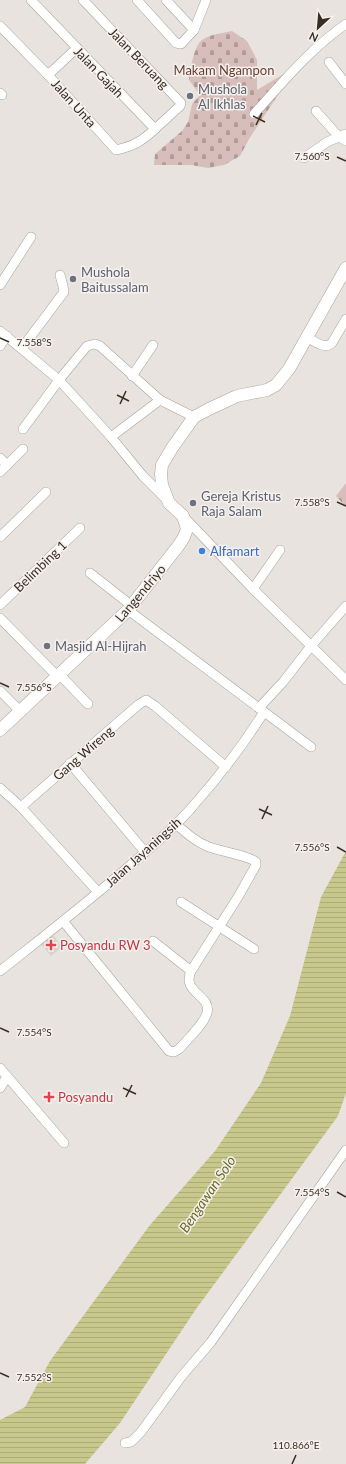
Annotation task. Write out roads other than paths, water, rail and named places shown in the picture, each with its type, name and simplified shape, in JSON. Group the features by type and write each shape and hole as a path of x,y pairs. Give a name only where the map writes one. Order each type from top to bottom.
{"street":[{"name":"Jalan Gajah","path":"31,0 155,129"},
{"name":"Jalan Beruang","path":"83,0 181,103 180,106 155,129"},
{"path":"137,0 176,43 181,44 194,30 206,0"},
{"path":"166,0 194,30"},
{"path":"254,114 302,61 325,40 346,24"},
{"name":"Jalan Unta","path":"0,26 48,75 116,150 132,146 143,140 155,129"},
{"path":"48,75 77,48"},
{"path":"329,62 346,84"},
{"path":"316,111 344,137"},
{"path":"304,158 327,142 344,137"},
{"path":"0,285 31,237"},
{"path":"169,503 162,485 162,465 172,448 194,418 237,396 267,390 276,385 283,378 346,268"},
{"path":"22,348 64,292 60,275"},
{"path":"306,337 326,346 330,346 346,320"},
{"path":"0,346 4,333 59,380 112,438 143,476 253,589 346,680"},
{"path":"23,429 59,380 87,346 95,344 100,346 160,400 194,418"},
{"path":"132,376 153,344"},
{"path":"112,438 160,400"},
{"path":"0,472 23,449"},
{"path":"0,458 7,465"},
{"path":"0,536 46,492"},
{"name":"Langendriyo","path":"0,730 130,608 184,537 187,530 183,516"},
{"name":"Belimbing 1","path":"0,605 80,528"},
{"path":"253,589 280,550"},
{"path":"90,573 130,608 261,710 311,746"},
{"name":"Jalan Jayaningsih","path":"0,971 98,892 145,852 193,807 226,767 251,733 261,710 310,646 346,606"},
{"path":"0,618 88,704"},
{"path":"0,691 20,711"},
{"name":"Gang Wireng","path":"21,807 138,704 146,700 226,767"},
{"path":"70,763 145,852"},
{"path":"0,788 21,807 98,892"},
{"path":"62,921 172,1052 179,1050 205,1018 208,1011 204,1000 189,984 188,977 256,865 256,862 253,859 232,854 200,843 176,824"},
{"path":"181,902 254,949"},
{"path":"153,941 191,971"},
{"path":"0,1068 64,1143"},
{"path":"0,1088 8,1077"},
{"path":"125,1443 131,1442 141,1432 181,1378 211,1342 346,1150"}],"water":[{"name":"Bengawan Solo","path":"346,851 346,1093 338,1116 196,1309 120,1423 85,1464 0,1464 0,1420 25,1407 50,1361 150,1225 215,1151 261,1083 290,1016 321,897"}],"place":[{"name":"Mushola Al Ikhlas","path":"190,96"},
{"name":"Mushola Baitussalam","path":"73,279"},
{"name":"Gereja Kristus Raja Salam","path":"193,503"},
{"name":"Alfamart","path":"202,551"},
{"name":"Masjid Al-Hijrah","path":"47,646"},
{"name":"Posyandu RW 3","path":"51,945"},
{"name":"Posyandu","path":"49,1097"}],"park label":[{"name":"Makam Ngampon","path":"224,70"}]}
